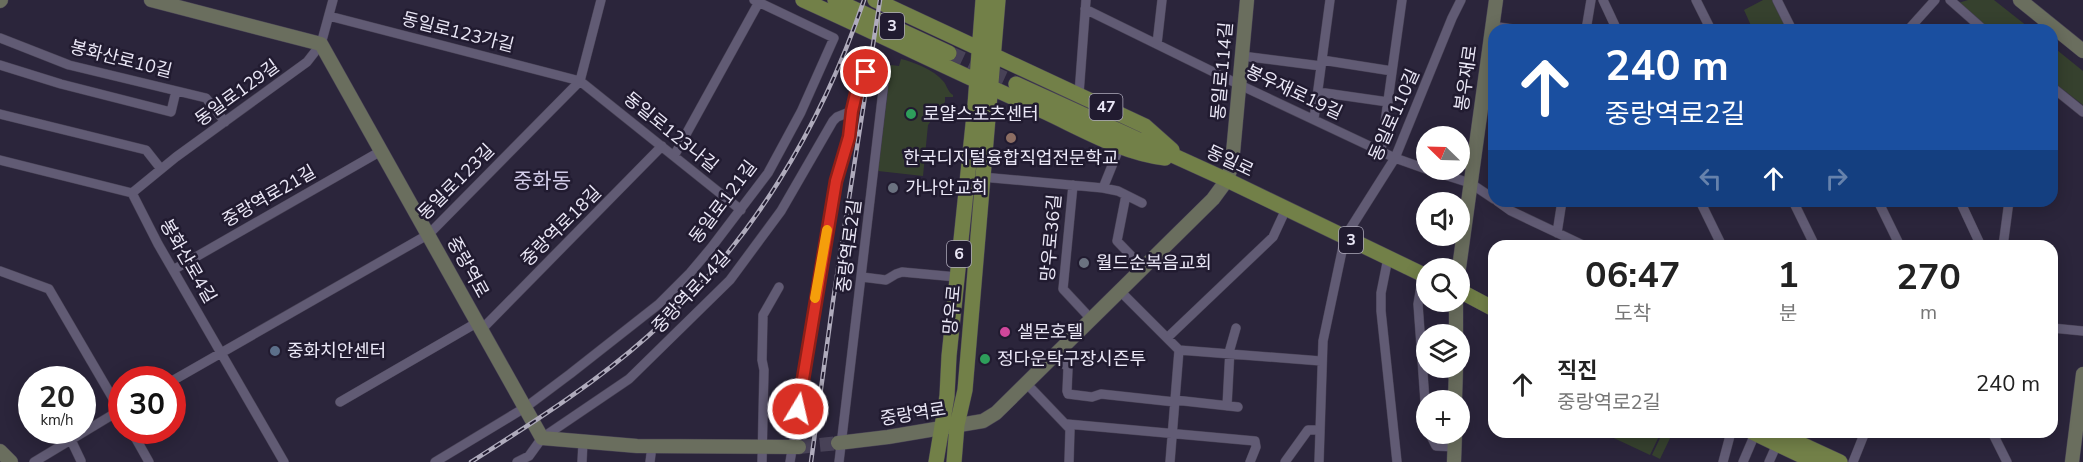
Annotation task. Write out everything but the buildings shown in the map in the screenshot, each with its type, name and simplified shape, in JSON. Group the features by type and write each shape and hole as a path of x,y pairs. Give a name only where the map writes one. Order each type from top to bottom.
{"main road":[{"path":"803,0 946,59 983,85 1013,90 1120,146 1150,156 1183,160"},
{"name":"3","path":"835,0 946,59"},
{"path":"875,0 979,48"},
{"name":"망우로","path":"954,462 957,425 964,398 982,177 983,85 979,48 983,0"},
{"path":"983,85 993,54 998,0"},
{"path":"946,59 950,64 956,57 959,46 954,37"},
{"name":"47","path":"979,48 1145,126 1183,160"},
{"path":"1013,90 1007,92 1007,82 1012,72 1019,67"},
{"name":"망우로","path":"936,462 947,396 957,277 983,85"},
{"name":"동일로","path":"1013,90 1183,160 1416,271"},
{"path":"1470,296 1488,306"},
{"path":"1776,438 1815,462"},
{"path":"1776,438 1840,462"}],"street":[{"path":"151,0 321,44"},
{"name":"동일로129길","path":"132,193 161,169 308,62 321,44 333,0"},
{"path":"580,81 601,0"},
{"path":"1156,44 1162,0"},
{"name":"동일로114길","path":"1227,180 1232,164 1247,0"},
{"path":"1314,119 1330,0"},
{"path":"1381,151 1402,0"},
{"name":"동일로110길","path":"1345,237 1395,158 1461,0"},
{"name":"봉우재로","path":"1492,24 1496,0"},
{"path":"1587,24 1591,0"},
{"path":"1603,0 1614,24"},
{"path":"1696,0 1708,24"},
{"path":"1777,0 1789,24"},
{"path":"1913,24 1935,0"},
{"path":"1950,0 1977,24"},
{"path":"2020,0 2050,24"},
{"path":"674,156 757,1"},
{"name":"동일로121길","path":"435,462 526,407 659,304 711,248 768,173 801,112 834,38 757,1"},
{"path":"1079,94 1086,5"},
{"name":"봉우재로19길","path":"1086,5 1156,44 1240,85 1395,158 1416,165"},
{"name":"동일로123가길","path":"329,16 580,81"},
{"path":"2058,31 2083,51"},
{"name":"봉화산로10길","path":"0,38 13,41 69,65 206,98 225,122"},
{"name":"중랑역로","path":"321,44 542,438"},
{"name":"봉우재로","path":"1460,258 1488,55"},
{"path":"1242,56 1392,71"},
{"path":"0,64 61,84 171,112 176,91"},
{"name":"중랑역로2길","path":"839,462 884,82 881,76 866,72 861,75 852,111"},
{"name":"동일로123나길","path":"580,81 741,210"},
{"name":"동일로123길","path":"186,373 429,234 580,81"},
{"path":"1318,92 1388,102"},
{"path":"2058,92 2083,112"},
{"path":"790,462 796,447 832,203 850,133 852,111"},
{"name":"중랑역로14길","path":"542,438 629,379 730,280 781,211 833,121 852,111"},
{"path":"0,114 146,150 161,169"},
{"name":"중랑역로18길","path":"340,402 480,326 662,146"},
{"path":"1103,188 1120,146"},
{"name":"중랑역로21길","path":"173,270 381,151"},
{"path":"0,160 132,193"},
{"path":"982,177 1103,188 1142,203"},
{"path":"957,425 983,421 996,413 1213,199 1227,180"},
{"name":"봉우재로19길","path":"1461,180 1488,195"},
{"name":"망우로36길","path":"1073,185 1064,288 1091,319"},
{"name":"봉화산로4길","path":"132,193 173,270 284,462"},
{"path":"1126,195 1117,242 1143,268"},
{"name":"봉우재로19길","path":"1506,207 1572,240"},
{"path":"1557,233 1561,207"},
{"path":"1704,207 1719,240"},
{"path":"1796,207 1812,240"},
{"path":"1881,207 1897,240"},
{"path":"1963,207 1978,240"},
{"path":"2004,240 2008,207"},
{"path":"1167,338 1273,237 1286,209"},
{"path":"1319,462 1323,340 1345,237"},
{"path":"1388,258 1381,293 1381,311 1397,462"},
{"path":"0,271 49,289 108,389"},
{"name":"망우로","path":"862,277 886,280 902,272 957,277"},
{"path":"763,455 764,315 779,287"},
{"path":"1120,291 1179,350 1321,361"},
{"path":"1419,312 1424,390"},
{"path":"1227,406 1230,354 1236,327"},
{"path":"2058,329 2083,331"},
{"path":"1170,462 1179,350"},
{"path":"1056,354 1068,368 1066,391 1068,394 1092,397 1101,394 1238,407"},
{"path":"2072,462 2083,374"},
{"path":"1026,383 1067,424 1071,433 1069,462"},
{"path":"1067,424 1255,441 1256,447 1250,462"},
{"name":"중랑역로","path":"840,442 888,437 957,425"},
{"path":"1285,462 1308,430 1320,430"},
{"path":"517,462 529,459 542,438 763,455 796,447"},
{"path":"1723,462 1729,438"},
{"path":"1743,462 1751,438"},
{"path":"1769,462 1776,438"},
{"path":"1853,462 1863,438"},
{"path":"1995,438 2007,462"},
{"path":"582,462 583,442"},
{"path":"34,462 64,444"},
{"path":"73,444 81,461"},
{"path":"139,444 149,462"},
{"path":"1454,462 1455,444"},
{"path":"650,462 652,446"},
{"path":"0,451 11,462"}],"green space":[{"path":"1763,0 1777,0 1789,24 1750,24 1744,10"},
{"path":"1968,0 1994,0 2024,24 1983,24 1958,3"},
{"path":"2058,51 2083,71 2083,105 2058,86"},
{"name":"로얄스포츠센터","path":"901,59 918,64 934,73 953,95 953,97 945,97 945,102 928,125 923,176 878,171 891,65 899,66"},
{"path":"1614,438 1658,438 1650,455"},
{"path":"1660,438 1670,438 1660,459 1652,455"}],"tunnel":[{"path":"949,53 1016,84"},
{"path":"799,447 838,443"}],"railway":[{"path":"471,462 562,403 606,371 685,301 719,264 750,224 804,139 847,47 864,0"},
{"path":"811,462 833,301 880,0"}],"slow traffic":[{"path":"815,298 827,230"}],"place":[{"name":"로얄스포츠센터","path":"911,114"},
{"name":"한국디지털융합직업전문학교","path":"1011,138"},
{"name":"가나안교회","path":"893,188"},
{"name":"월드순복음교회","path":"1084,263"},
{"name":"샐몬호텔","path":"1005,332"},
{"name":"중화치안센터","path":"275,351"},
{"name":"정다운탁구장시즌투","path":"985,359"}],"district":[{"name":"중화동","path":"542,181"}],"route":[{"path":"798,409 836,181 850,133 852,111 860,77 866,72"}]}
